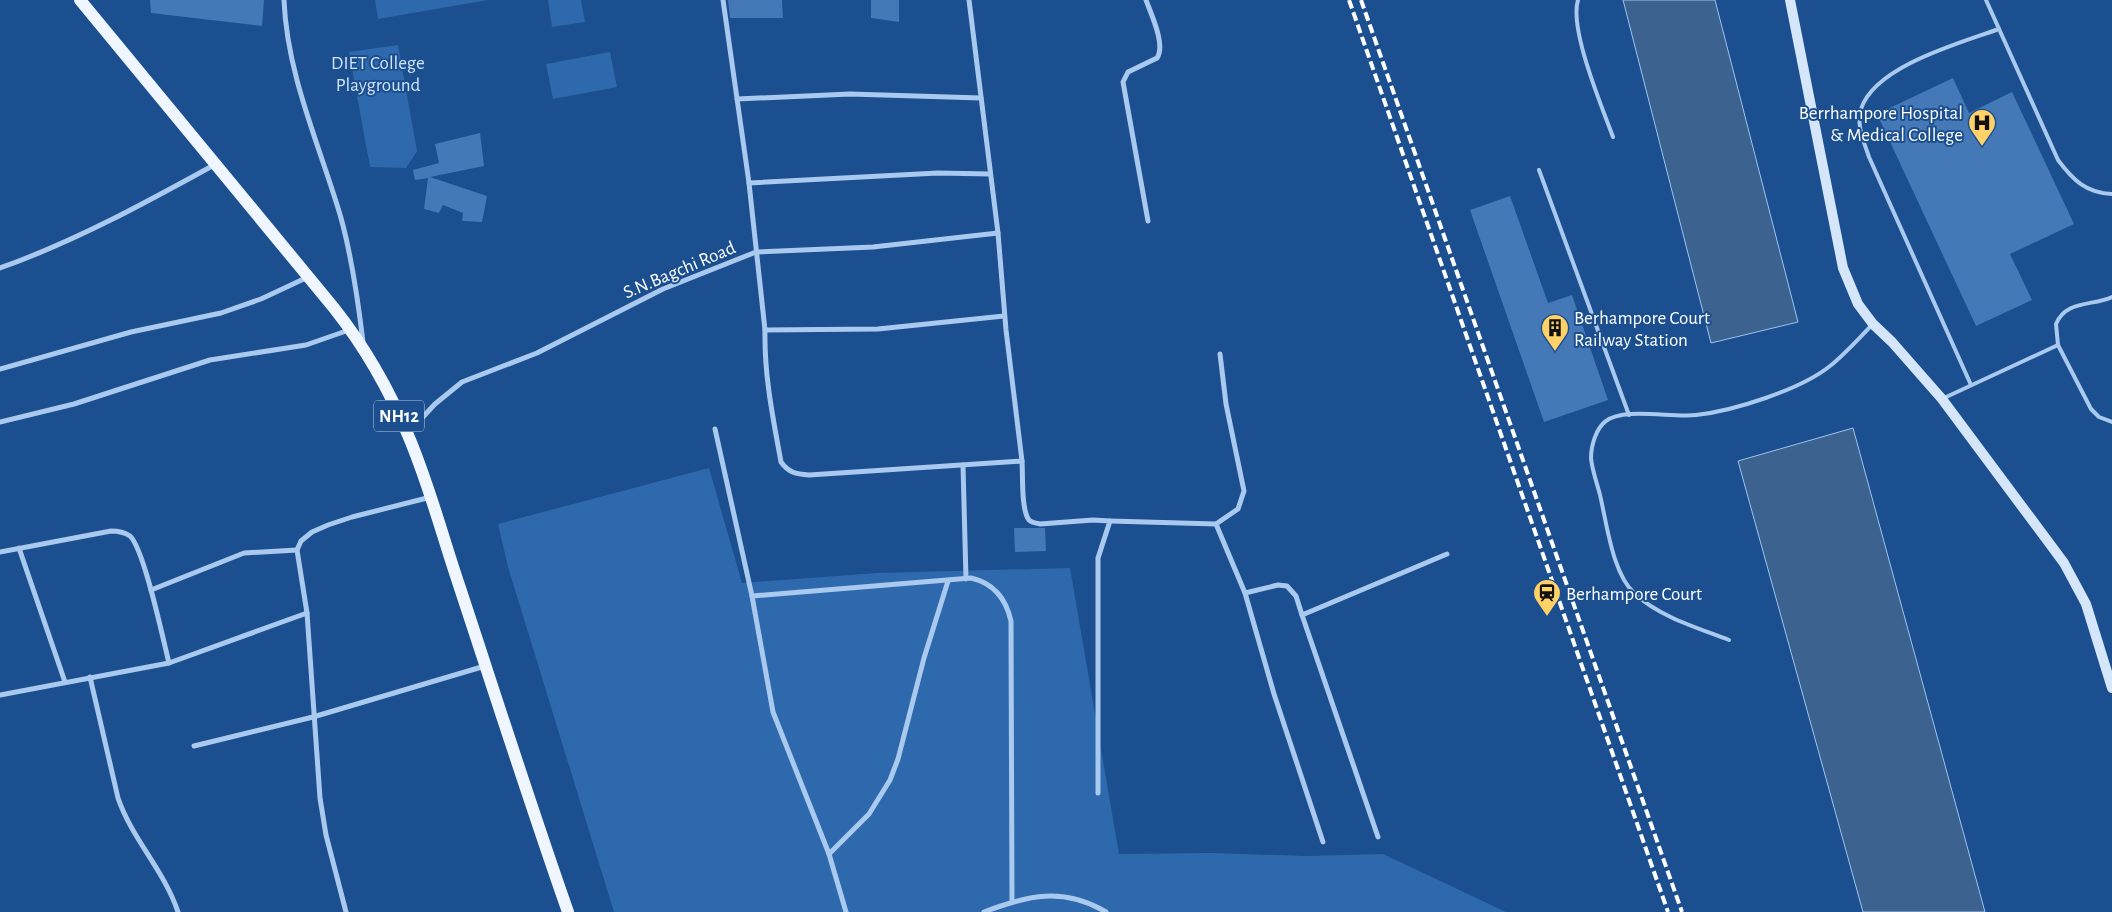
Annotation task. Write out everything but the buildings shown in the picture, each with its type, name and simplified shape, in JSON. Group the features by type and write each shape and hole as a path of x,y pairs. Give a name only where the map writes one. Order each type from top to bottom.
{"main road":[{"name":"NH12","path":"80,0 308,276 364,349 408,434 431,497 532,808 568,912"}],"street":[{"path":"284,0 285,24 293,68 341,218 350,256 358,291 364,349"},
{"path":"723,0 749,182 766,330 765,349 770,403 780,462 792,473 809,475 1022,461"},
{"path":"969,0 970,22 998,233 1004,316 1022,461 1025,507 1028,518 1040,524 1094,520 1216,524 1238,509 1244,491 1226,404 1220,354"},
{"path":"1146,0 1160,41 1160,55 1158,58 1128,72 1123,82 1148,221"},
{"path":"1790,0 1843,268 1858,304 1873,324 1892,342 1942,399 2064,563 2086,604 2112,688"},
{"path":"737,99 850,94 981,98"},
{"path":"0,268 65,243 107,223 216,164"},
{"path":"749,182 929,173 990,174"},
{"name":"S.N.Bagchi Road","path":"408,434 435,404 462,382 537,353 663,289 756,252 873,247 998,233"},
{"path":"0,370 131,332 221,313 261,299 308,276"},
{"path":"766,330 878,329 1004,316"},
{"path":"0,422 74,404 210,360 306,345 350,329"},
{"path":"715,429 752,596 773,712 829,854 846,912"},
{"path":"963,465 966,579"},
{"path":"346,912 326,835 313,717 307,612 297,550 301,541 312,532 352,517 431,497"},
{"path":"1098,793 1098,558 1110,521"},
{"path":"1216,524 1245,593 1274,694 1323,842"},
{"path":"0,552 111,531 124,532 134,542 150,590 169,663"},
{"path":"19,548 65,682"},
{"path":"150,590 244,553 297,550"},
{"path":"1302,615 1447,554"},
{"path":"752,596 966,579 983,581 992,587 1008,608 1011,620 1012,901"},
{"path":"829,854 869,814 890,780 898,759 924,658 948,581"},
{"path":"1245,593 1278,585 1287,586 1296,596 1378,837"},
{"path":"0,695 169,663 307,612"},
{"path":"194,746 313,717 486,666"},
{"path":"90,677 123,814 168,884 178,912"},
{"path":"984,912 1012,901 1032,896 1072,898 1093,904 1106,912"}],"lane":[{"path":"1578,0 1577,20 1581,45 1612,137"},
{"path":"1986,0 2058,160 2072,179 2101,194 2112,194"},
{"path":"1971,385 1869,157 1860,129 1860,110 1868,94 1884,78 1925,56 1999,29"},
{"path":"1539,170 1629,415"},
{"path":"2112,297 2077,305 2065,311 2056,324 2058,345 2090,409 2099,417 2112,422"},
{"path":"1729,640 1664,613 1645,602 1626,584 1616,560 1591,460 1593,442 1606,421 1641,413 1676,417 1697,415 1751,402 1810,380 1830,366 1873,324"},
{"path":"1942,399 2058,345"}],"green space":[{"path":"375,0 488,0 378,19"},
{"path":"548,0 581,0 585,22 552,27"},
{"name":"DIET College Playground","path":"398,45 417,151 406,168 370,167 349,52"},
{"path":"610,52 617,87 553,99 546,64"},
{"path":"709,468 742,583 877,573 1070,568 1119,854 1211,853 1306,856 1383,854 1506,912 614,912 508,567 498,524"}],"shaded area":[{"path":"1623,0 1715,0 1798,322 1711,343"},
{"path":"1853,428 1985,912 1863,912 1738,461"}],"railway":[{"path":"1349,0 1668,912"},
{"path":"1361,0 1682,912"}],"place":[{"name":"Berrhampore Hospital & Medical College","path":"1982,147"},
{"name":"Berhampore Court Railway Station","path":"1555,352"},
{"name":"Berhampore Court","path":"1547,617"}]}
